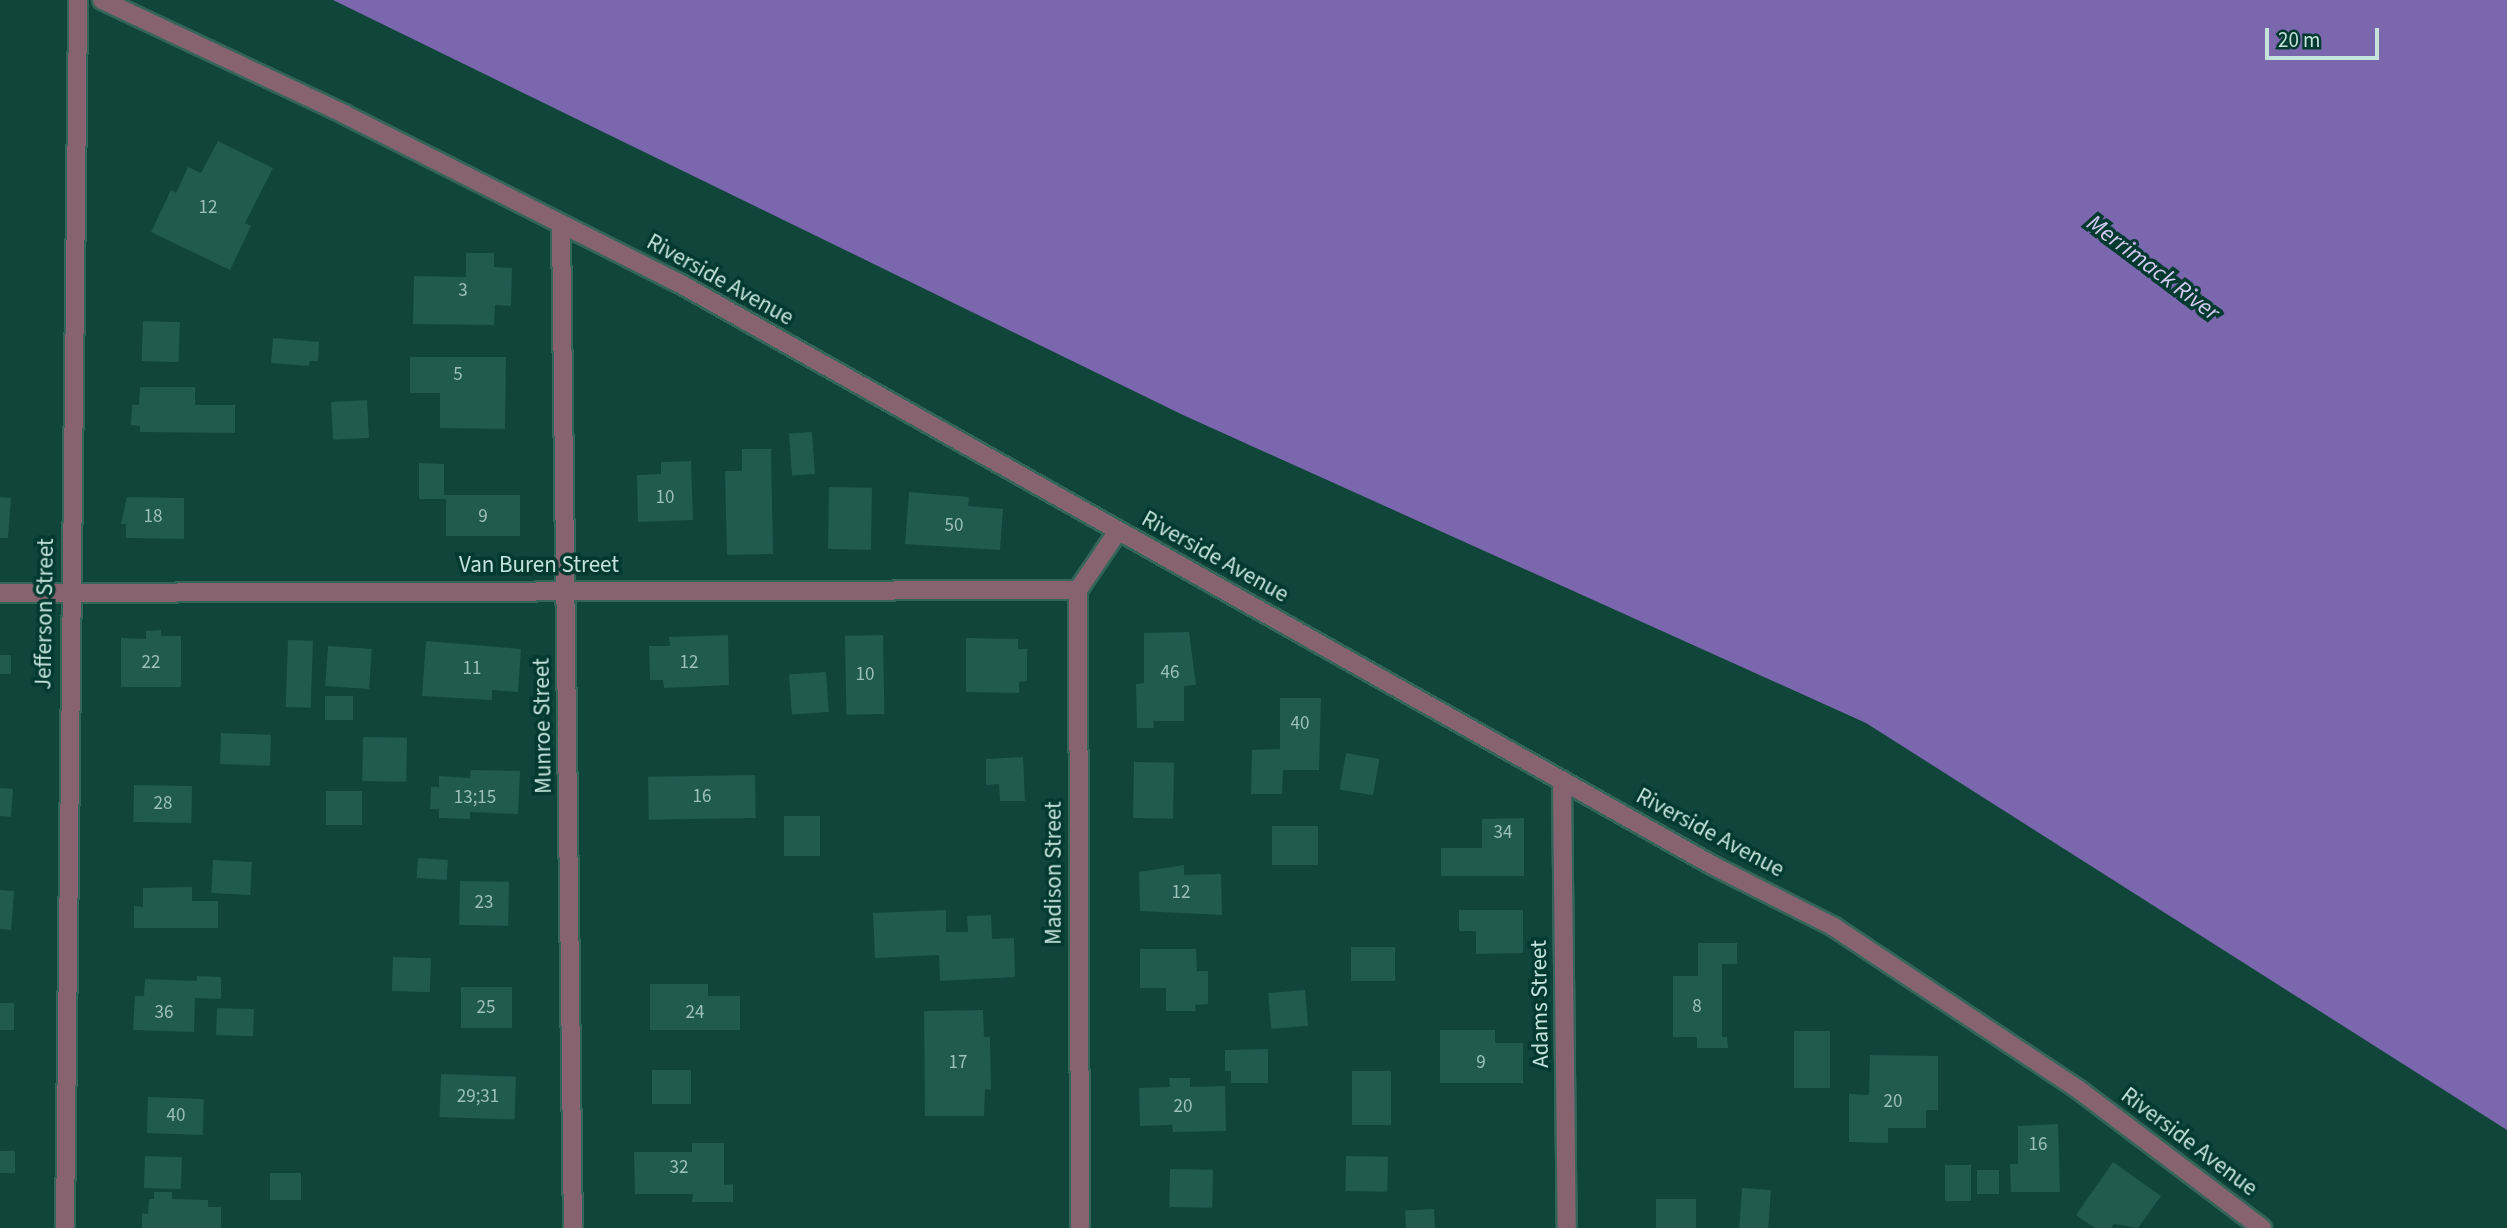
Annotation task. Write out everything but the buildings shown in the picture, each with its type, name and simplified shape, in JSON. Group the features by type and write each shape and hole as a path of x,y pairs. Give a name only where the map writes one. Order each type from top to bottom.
{"street":[{"name":"Jefferson Street","path":"65,1228 69,593 78,0"},
{"name":"Riverside Avenue","path":"102,0 175,31 679,283 1562,780 1833,927 2078,1089 2262,1228"},
{"name":"Munroe Street","path":"561,224 573,1228"},
{"path":"1078,590 1118,531"},
{"name":"Van Buren Street","path":"0,593 566,589 1078,590"},
{"name":"Madison Street","path":"1078,590 1080,1228"},
{"name":"Adams Street","path":"1562,780 1567,1228"}],"water":[{"name":"Merrimack River","path":"333,0 2507,0 2507,1130 1866,723 1183,415"}]}
